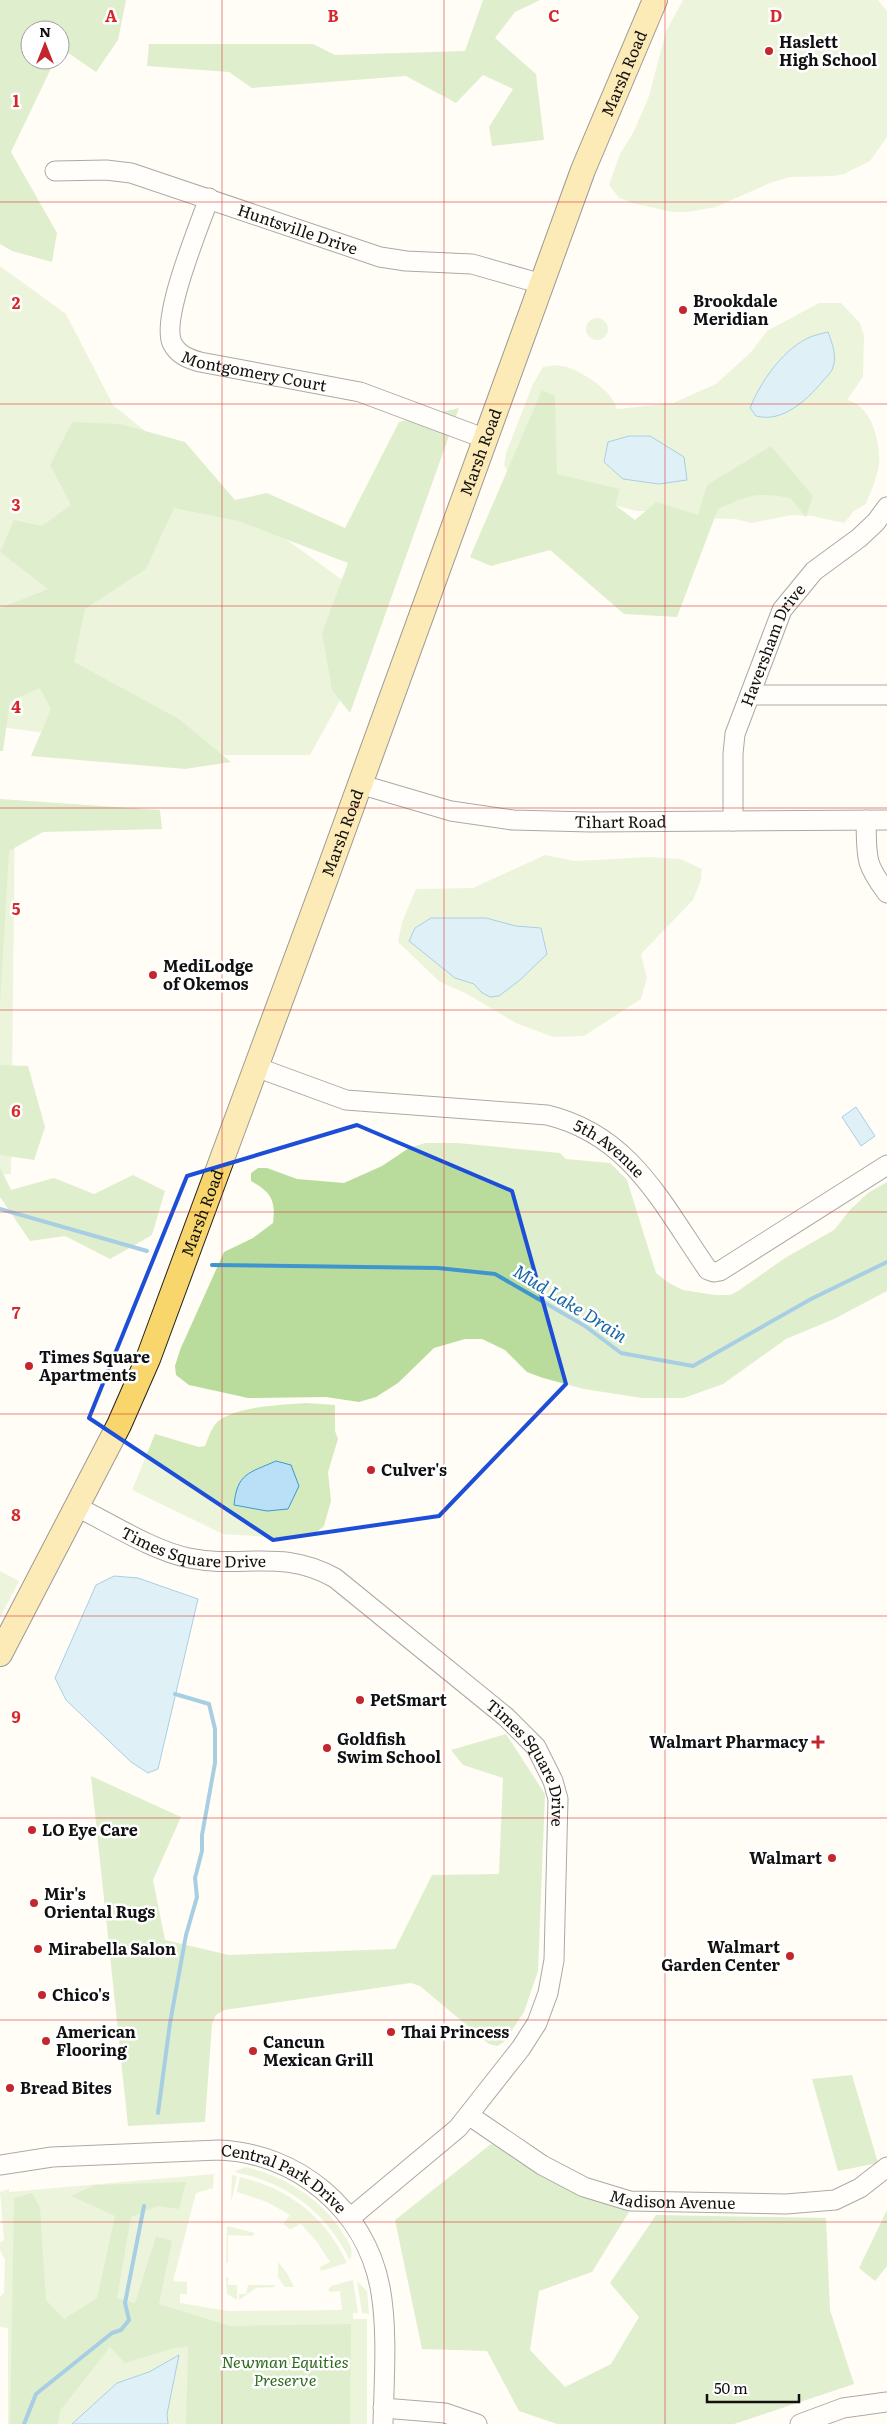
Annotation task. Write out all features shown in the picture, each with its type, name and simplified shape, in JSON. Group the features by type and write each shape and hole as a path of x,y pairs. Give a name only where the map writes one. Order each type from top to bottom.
{"main road":[{"name":"Marsh Road","path":"0,1654 119,1425 148,1359 583,170 655,0"}],"street":[{"name":"Huntsville Drive","path":"55,171 106,170 131,173 380,256 406,261 472,264 542,284"},
{"name":"Montgomery Court","path":"209,198 179,284 172,314 170,338 179,352 200,362 359,391 486,438"},
{"name":"Haversham Drive","path":"733,821 734,744 740,720 782,610 798,588 814,571 859,538 876,522 887,507"},
{"path":"750,695 887,696"},
{"name":"Tihart Road","path":"359,784 451,811 513,820 590,822 887,820"},
{"path":"866,820 867,860 872,872 887,893"},
{"name":"5th Avenue","path":"256,1067 346,1100 547,1115 576,1123 602,1137 626,1157 653,1190 708,1270 714,1272 720,1271 887,1165"},
{"name":"Times Square Drive","path":"77,1507 163,1550 188,1558 286,1561 324,1572 335,1578 434,1656 506,1717 536,1746 553,1781 558,1799 554,1960 552,1977 543,2009 529,2036 470,2116 445,2140 350,2218"},
{"name":"Madison Avenue","path":"470,2116 542,2164 567,2178 584,2187 630,2201 786,2204 835,2200 860,2188 887,2167"},
{"name":"Central Park Drive","path":"0,2165 52,2157 190,2150 240,2151 276,2161 301,2173 326,2192 350,2218 370,2255 380,2288 383,2331 383,2416"},
{"path":"800,2424 843,2408 887,2402"},
{"path":"383,2416 445,2413 477,2424"}],"highlighted area":[{"path":"357,1125 512,1191 566,1384 439,1516 273,1540 89,1418 187,1176"}],"green space":[{"path":"0,0 126,0 118,40 96,72 70,54 70,20 20,20 20,70 50,70 11,152 57,233 52,262 12,251 0,244"},
{"path":"483,0 540,0 515,12 495,38 536,74 544,140 492,146 489,127 513,89 483,75 456,103 406,76 252,88 229,72 147,66 149,44 313,44 335,55 465,51"},
{"path":"683,0 878,0 887,11 887,137 870,161 844,174 790,177 770,183 716,207 688,212 673,212 632,203 619,198 609,185 620,154 634,131 649,96 666,31"},
{"path":"0,266 66,314 113,405 214,487 352,587 359,666 310,755 213,755 0,727"},
{"path":"819,303 841,303 860,323 864,336 863,377 847,400 855,403 868,416 873,426 878,446 878,469 866,504 854,511 844,523 812,516 792,515 752,523 735,519 695,518 678,511 637,511 511,479 504,465 506,453 533,384 543,367 562,366 578,371 603,388 617,409 673,403 716,384 751,352 767,331"},
{"path":"597,318 607,325 608,329 601,339 597,340 587,333 586,329 593,319"},
{"path":"542,390 555,396 557,474 620,489 615,505 635,520 656,502 698,515 707,485 771,446 813,496 806,517 790,498 769,495 745,498 718,509 677,617 624,614 550,550 491,566 470,557"},
{"path":"459,408 350,713 332,690 322,633 348,563 238,521 174,508 146,569 85,609 74,662 179,719 231,762 185,769 31,756 51,709 40,688 10,701 3,751 0,751 0,608 48,589 0,552 14,520 42,526 71,505 50,465 72,422 120,424 185,442 235,500 267,493 345,528 399,422"},
{"path":"0,799 160,810 162,829 43,832 9,851 0,1005"},
{"path":"0,813 15,813 11,1174 0,1174"},
{"path":"545,855 575,861 649,857 680,859 702,869 701,880 693,900 641,954 647,978 641,999 584,1036 553,1037 516,1023 465,993 440,982 398,942 402,922 416,889 473,888"},
{"path":"0,1065 28,1066 45,1127 34,1160 0,1155"},
{"path":"425,1143 458,1143 560,1153 566,1159 610,1163 627,1180 656,1273 669,1283 683,1290 715,1295 730,1295 738,1291 785,1258 834,1230 850,1210 868,1193 887,1182 887,1291 834,1319 786,1339 723,1384 684,1398 642,1398 584,1389 543,1378 527,1372 505,1350 482,1339 465,1339 434,1348 398,1383 376,1397 359,1402 326,1397 248,1398 189,1385 176,1375 175,1366 180,1350 224,1252 253,1238 273,1223 274,1208 271,1198 268,1193 251,1181 251,1173 258,1168 267,1168 297,1179 344,1183 382,1166 409,1148"},
{"path":"0,1167 11,1190 54,1178 94,1194 133,1175 165,1191 152,1235 110,1259 65,1236 30,1241 0,1197"},
{"path":"306,1403 335,1405 335,1431 338,1439 328,1472 331,1501 324,1526 313,1535 296,1539 223,1534 132,1490 155,1434 199,1447 205,1446 215,1424 230,1415 262,1407"},
{"path":"0,1571 19,1581 0,1618"},
{"path":"506,1734 545,1794 538,1971 524,2012 504,2042 497,2046 489,2044 420,1986 411,1983 224,2010 216,2015 212,2024 205,2122 128,2126 91,1776 181,1817 153,1880 165,1940 229,1955 395,1949 432,1875 499,1874 503,1778 463,1765 451,1750"},
{"path":"852,2075 878,2163 838,2171 812,2079"},
{"path":"491,2144 629,2212 592,2272 539,2291 530,2350 565,2387 611,2364 639,2317 610,2283 656,2215 826,2218 830,2310 854,2384 734,2424 557,2424 519,2411 487,2351 422,2349 395,2220"},
{"path":"245,2167 274,2176 314,2200 335,2222 348,2241 351,2247 350,2260 329,2227 317,2214 303,2202 271,2183 234,2172"},
{"name":"Newman Equities Preserve","path":"214,2174 213,2188 196,2193 173,2281 187,2282 187,2294 180,2294 180,2303 228,2311 342,2310 340,2291 330,2292 328,2290 331,2286 353,2280 358,2313 353,2313 353,2319 367,2319 367,2424 168,2424 167,2414 179,2356 149,2372 117,2383 72,2424 8,2424 8,2328 0,2327 0,2297 4,2293 5,2260 0,2250 0,2242 4,2240 0,2192 9,2189 9,2192"},
{"path":"232,2175 237,2176 231,2203"},
{"path":"240,2177 274,2189 304,2207 328,2232 347,2263 321,2271 320,2267 330,2262 317,2242 301,2224 290,2229 283,2224 290,2215 267,2202 237,2192"},
{"name":"Newman Equities Preserve","path":"186,2182 179,2209 158,2206 131,2217 117,2298 135,2303 156,2236 172,2241 159,2304 230,2326 351,2324 350,2424 186,2424 188,2347 175,2348 125,2363 110,2347 60,2411 58,2424 10,2424 14,2198 32,2193 40,2208 46,2300 64,2319 97,2298 115,2216 71,2196 95,2185"},
{"path":"887,2210 887,2266 875,2281 859,2268"},
{"path":"227,2226 255,2233 252,2236 228,2235 228,2263 226,2263"},
{"path":"278,2262 287,2273 294,2287 285,2287 278,2277"},
{"path":"226,2277 228,2277 228,2285 237,2285 237,2300 227,2294"},
{"path":"357,2281 367,2291 369,2314 362,2313"},
{"path":"248,2285 275,2285 275,2287 256,2288 239,2300 239,2294 246,2294"}],"water":[{"path":"828,332 833,345 834,355 834,365 829,374 809,396 793,409 775,416 756,416 750,408 759,388 772,369 788,352 806,339"},
{"path":"629,436 650,436 684,457 687,480 659,484 623,479 604,462 608,442"},
{"path":"431,918 486,918 516,926 541,928 547,954 520,980 499,996 490,997 481,992 474,984 455,978 409,941 415,928"},
{"path":"856,1107 875,1136 861,1146 842,1117"},
{"path":"276,1461 291,1465 299,1486 288,1509 267,1511 234,1505 241,1480 252,1472"},
{"path":"114,1576 138,1578 198,1599 158,1769 148,1773 131,1762 66,1700 55,1678 96,1585"},
{"path":"179,2355 167,2414 168,2424 72,2424 117,2383 149,2372"}],"waterway":[{"name":"Mud Lake Drain","path":"0,1209 147,1251"},
{"name":"Mud Lake Drain","path":"212,1265 438,1268 495,1274 585,1326 621,1353 693,1366 811,1299 887,1262"},
{"path":"158,2113 170,2023 186,1935 197,1897 195,1878 202,1851 202,1835 215,1763 215,1729 209,1704 175,1694"},
{"path":"24,2424 36,2394 112,2333 121,2330 129,2320 125,2303 144,2206"}],"place":[{"name":"Haslett High School","path":"769,51"},
{"name":"Brookdale Meridian","path":"683,310"},
{"name":"MediLodge of Okemos","path":"153,975"},
{"name":"Times Square Apartments","path":"29,1366"},
{"name":"Culver's","path":"371,1470"},
{"name":"PetSmart","path":"360,1700"},
{"name":"Walmart Pharmacy","path":"818,1742"},
{"name":"Goldfish Swim School","path":"327,1748"},
{"name":"LO Eye Care","path":"32,1830"},
{"name":"Walmart","path":"832,1858"},
{"name":"Mir's Oriental Rugs","path":"34,1903"},
{"name":"Mirabella Salon","path":"38,1949"},
{"name":"Walmart Garden Center","path":"790,1956"},
{"name":"Chico's","path":"42,1995"},
{"name":"Thai Princess","path":"391,2032"},
{"name":"American Flooring","path":"46,2041"},
{"name":"Cancun Mexican Grill","path":"253,2051"},
{"name":"Bread Bites","path":"10,2088"}]}
